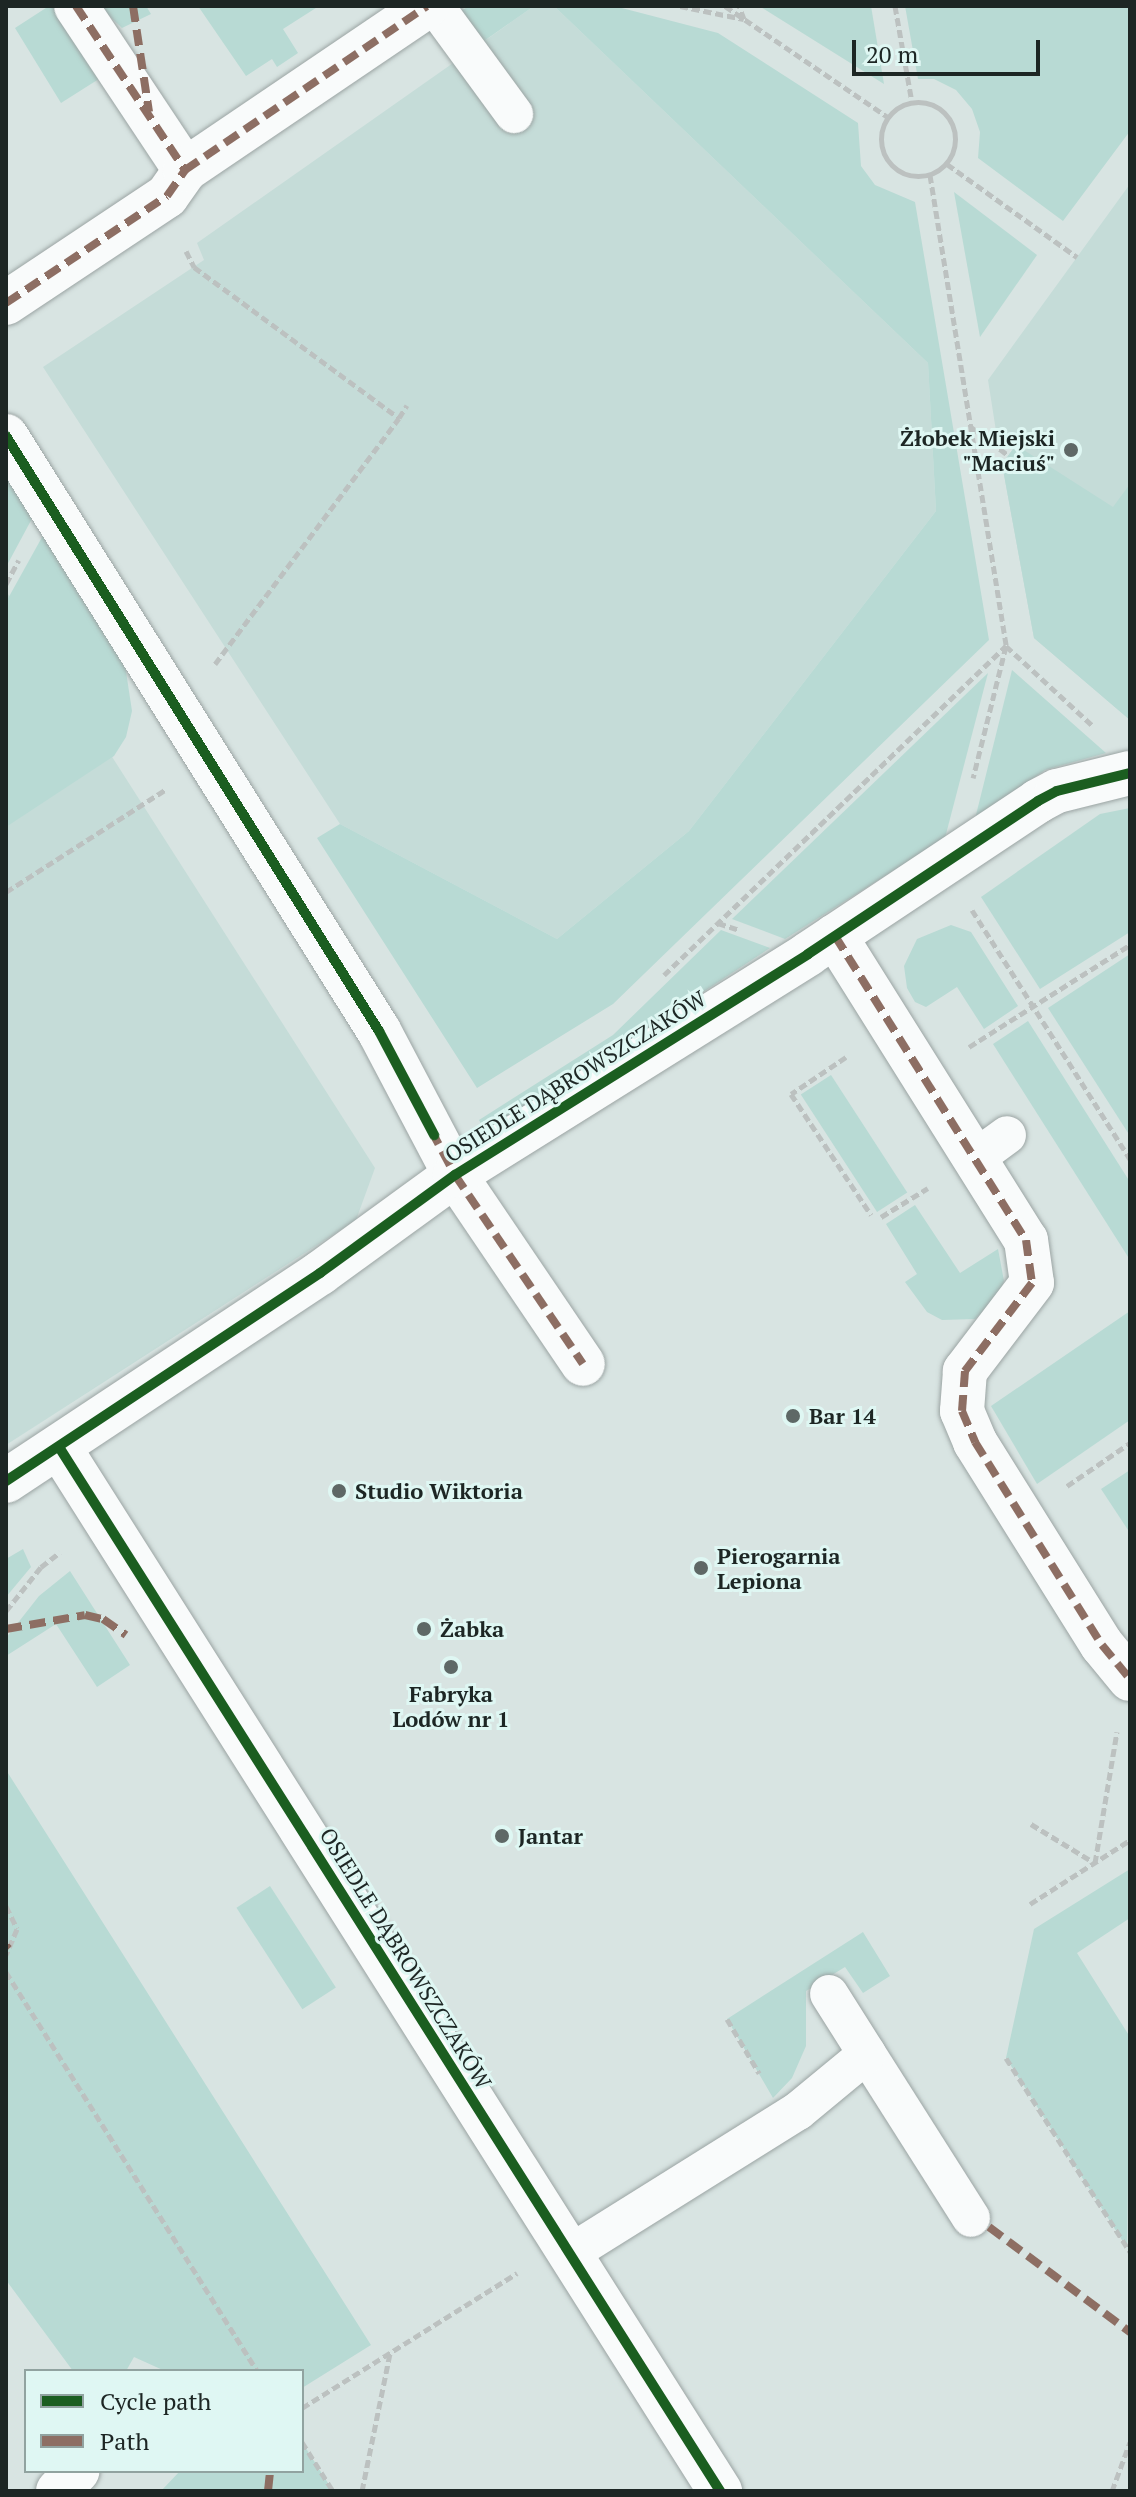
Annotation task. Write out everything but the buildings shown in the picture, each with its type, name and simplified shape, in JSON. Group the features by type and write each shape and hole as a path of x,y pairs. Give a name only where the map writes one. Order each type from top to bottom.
{"street":[{"path":"76,6 176,183"},
{"path":"6,303 427,6"},
{"path":"6,436 379,1031 455,1175 583,1364"},
{"name":"OSIEDLE DĄBROWSZCZAKÓW","path":"6,1481 224,1337 455,1175 835,936 1057,791 1130,773"},
{"path":"835,936 925,1076 992,1146 1033,1274 1020,1303 965,1371 962,1411 990,1467 1128,1677"},
{"name":"OSIEDLE DĄBROWSZCZAKÓW","path":"59,1447 720,2491"},
{"path":"58,2491 75,2473"}],"lane":[{"path":"435,6 514,114"},
{"path":"829,1994 971,2218"},
{"path":"569,2254 786,2119 867,2054"}],"path":[{"path":"680,6 744,19"},
{"path":"725,6 888,117"},
{"path":"739,6 744,19"},
{"path":"895,6 912,102"},
{"path":"912,102 940,109 951,121 954,150 947,164 930,175 916,177 892,167 880,143 888,117 912,102"},
{"path":"947,164 1077,257"},
{"path":"930,175 1006,646 948,861 1033,1007 1130,1159"},
{"path":"176,183 194,267 399,418"},
{"path":"179,712 407,405"},
{"path":"971,427 1009,456"},
{"path":"1006,646 1096,728"},
{"path":"661,978 1006,646"},
{"path":"6,892 210,761"},
{"path":"925,1076 1130,945"},
{"path":"871,1215 791,1094 893,1026"},
{"path":"6,1611 41,1567 65,1549"},
{"path":"1095,1863 1128,1677"},
{"path":"1031,1824 1095,1863"},
{"path":"1030,1904 1130,1840"},
{"path":"6,1906 17,1929 6,1955"},
{"path":"6,1972 256,2369"},
{"path":"727,2019 786,2119"},
{"path":"1006,2058 1129,2249"},
{"path":"304,2407 528,2266"},
{"path":"362,2491 390,2352"},
{"path":"1112,2491 1130,2442"},
{"path":"304,2445 333,2491"},
{"path":"1124,2457 1130,2467"}],"shaded area":[{"path":"49,6 56,6 102,77 61,103 15,28"},
{"path":"99,6 146,6 151,14 122,28"},
{"path":"198,6 319,6 283,29 298,53 277,67 272,59 246,76"},
{"path":"469,6 534,6 484,41 461,11"},
{"path":"534,6 554,6 928,363 936,511 689,831 557,939 340,824 43,367 204,260 197,243"},
{"path":"554,6 614,6 718,33 858,123 861,166 875,185 915,202 989,640 613,1004 477,1088 317,838 340,824 557,939 689,831 936,511 928,363"},
{"path":"759,6 871,6 884,84"},
{"path":"905,6 1130,6 1130,131 1063,221 978,158 980,132 972,109 956,90 934,79 918,79"},
{"name":"Żłobek Miejski \"Maciuś\"","path":"1130,184 1130,720 1034,638 1002,464 1016,445 996,431 988,380"},
{"path":"954,192 1037,255 980,337"},
{"path":"1016,445 1113,507 1130,484 1130,720 1034,638 1002,464"},
{"path":"6,465 35,513 6,567"},
{"path":"46,530 125,665 132,711 126,737 114,756 6,827 6,602"},
{"path":"6,591 375,1168 356,1220 6,1445"},
{"path":"1012,670 1106,753 1045,770 975,819"},
{"path":"988,673 945,838 785,939 732,919"},
{"path":"1130,808 1130,932 1040,989 981,897 1100,814"},
{"path":"951,925 971,932 1018,1006 984,1029 957,987 926,1007 915,1002 907,988 904,966 917,939"},
{"path":"721,930 770,948 487,1134 479,1120 613,1035"},
{"path":"1130,954 1130,1136 1048,1008"},
{"path":"1028,1021 1130,1182 1130,1260 993,1044"},
{"path":"831,1075 907,1192 877,1212 801,1095"},
{"path":"915,1205 960,1273 998,1249 1004,1281 999,1296 975,1319 942,1320 927,1312 905,1282 917,1274 886,1224"},
{"path":"1130,1311 1130,1420 1037,1484 991,1406"},
{"path":"1130,1470 1130,1533 1101,1489"},
{"path":"23,1549 31,1567 6,1597 6,1559"},
{"path":"70,1571 130,1665 97,1687 56,1624 6,1656 6,1638 39,1596"},
{"path":"6,1770 371,2345 304,2387 304,2369 161,2369 134,2357 127,2369 72,2369 6,2280"},
{"path":"1130,1869 1130,1918 1077,1953 1130,2037 1127,2248 1006,2058 1034,1929"},
{"path":"270,1886 336,1987 302,2009 236,1908"},
{"path":"863,1932 890,1976 863,1993 845,1967 806,1991 806,2046 792,2078 773,2098 727,2019"},
{"path":"304,2445 333,2491 161,2491 178,2473 304,2473"}],"marked path":[{"path":"76,6 185,170"},
{"path":"133,6 149,112"},
{"path":"6,303 167,196 185,170 427,6"},
{"path":"835,936 1026,1240 1032,1283 965,1371 962,1411 975,1442 1102,1645 1130,1679"},
{"path":"431,1130 455,1175 583,1364"},
{"path":"6,1629 85,1615 103,1619 126,1635"},
{"path":"6,1946 9,1949"},
{"path":"989,2227 1130,2332"},
{"path":"268,2491 270,2473"}],"cycle path":[{"path":"6,436 379,1031 434,1135"},
{"path":"6,1481 320,1273 455,1175 808,954 1038,801 1057,791 1130,773"},
{"path":"59,1447 720,2491"}],"place":[{"name":"Żłobek Miejski \"Maciuś\"","path":"1071,450"},
{"name":"Bar 14","path":"793,1416"},
{"name":"Studio Wiktoria","path":"339,1491"},
{"name":"Pierogarnia Lepiona","path":"701,1568"},
{"name":"Żabka","path":"424,1629"},
{"name":"Fabryka Lodów nr 1","path":"451,1667"},
{"name":"Jantar","path":"502,1836"}]}
